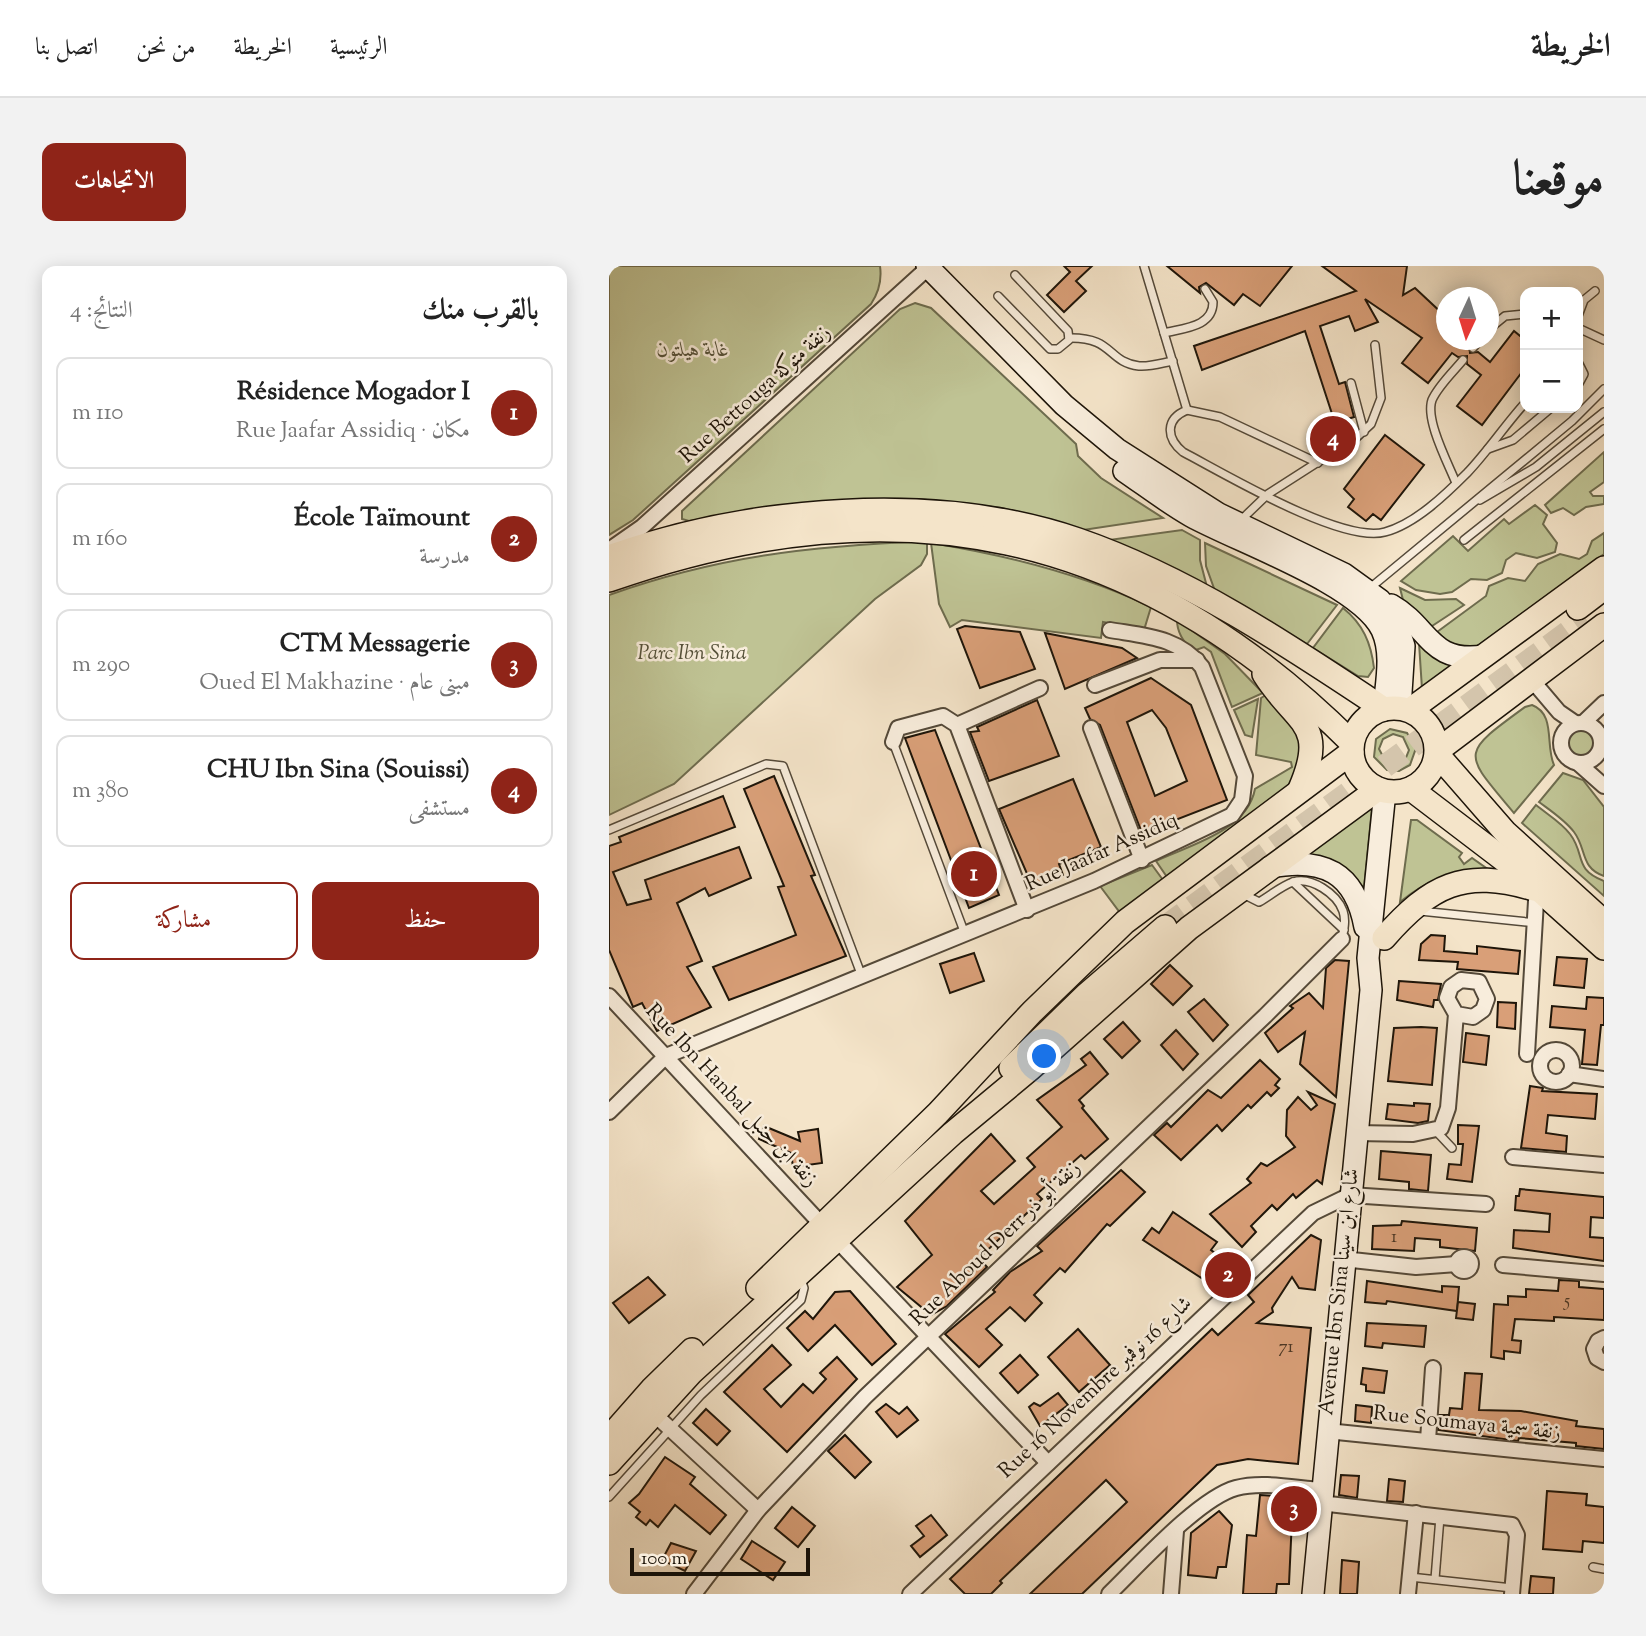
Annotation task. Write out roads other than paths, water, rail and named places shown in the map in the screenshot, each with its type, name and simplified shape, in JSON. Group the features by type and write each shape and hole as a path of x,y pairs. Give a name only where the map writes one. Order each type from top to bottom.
{"main road":[{"path":"924,268 1090,428 1145,468 1238,523 1344,574 1405,614 1439,651 1462,658 1484,656"},
{"path":"924,268 1049,407 1116,465 1189,514 1308,573 1369,610 1381,628 1387,646 1394,709"},
{"path":"609,557 706,531 829,514 916,511 1013,523 1086,543 1169,579 1394,709 1427,722 1437,753 1505,832 1604,922"},
{"path":"609,580 682,556 776,538 852,532 946,532 1019,544 1090,565 1184,610 1254,656 1305,697 1352,747 1362,777 1464,827 1604,948"},
{"path":"609,1463 661,1420 798,1272 829,1232 1014,1030 1125,922 1299,792 1352,747 1363,721 1394,709 1484,656 1604,568"},
{"path":"609,1438 652,1388 829,1232 1030,1069 1137,971 1268,867 1393,790 1425,778 1437,753 1531,679 1593,615 1604,588"},
{"path":"1374,595 1397,622 1404,646 1394,709"},
{"path":"1254,656 1269,682 1304,721 1310,735 1311,760 1299,792"},
{"name":"Avenue Ibn Sina شارع ابن سينا","path":"1313,1594 1343,1259 1393,790"},
{"path":"1268,867 1310,863 1337,874 1351,887 1377,943 1409,910 1439,889 1462,881 1500,880 1540,891"},
{"path":"938,1113 986,1076 1082,980 1161,922 980,1098 953,1132"}],"street":[{"name":"Rue Bettouga زنقة متوكة","path":"609,550 642,527 924,268"},
{"path":"1110,630 1182,646 1197,660"},
{"path":"1151,637 1151,663"},
{"path":"1095,685 1151,663 1177,658 1197,660"},
{"name":"Rue Jaafar Assidiq","path":"666,1056 861,974 1027,910 1224,821 1238,808 1245,791 1243,769 1206,675 1197,660"},
{"path":"1531,679 1574,726 1598,732"},
{"path":"957,725 1040,688"},
{"path":"1604,705 1574,726 1563,752 1604,785"},
{"path":"1604,705 1598,732 1601,745 1598,754 1604,785"},
{"path":"893,742 894,735 901,726 937,716 948,717 957,725 1027,910"},
{"path":"1091,728 1142,860"},
{"path":"1578,763 1587,762 1598,754"},
{"path":"1527,1054 1537,923 1536,901 1540,891"},
{"name":"Rue Aboud Derr زنقة أبو ذر","path":"694,1594 758,1510 847,1415 1265,1016 1343,934"},
{"name":"Rue Ibn Hanbal زنقة ابن حنبل","path":"609,996 1048,1463"},
{"path":"1356,1133 1413,1134 1441,1128 1448,1108 1456,1014"},
{"path":"609,1112 666,1056"},
{"path":"1569,1074 1604,1079"},
{"path":"1513,1157 1604,1165"},
{"path":"1350,1195 1486,1204"},
{"name":"Rue 16 Novembre شارع 16 نوفمبر","path":"910,1594 1292,1231 1313,1213 1350,1195"},
{"path":"1343,1259 1416,1267 1457,1264"},
{"path":"1503,1265 1604,1274"},
{"path":"1604,1338 1598,1341 1594,1349 1597,1357 1604,1362"},
{"path":"1428,1440 1433,1368"},
{"path":"661,1420 758,1510"},
{"name":"Rue Soumaya زنقة سمية","path":"1327,1431 1604,1459"},
{"path":"1109,1594 1216,1497 1235,1488 1263,1486 1416,1513 1512,1525 1517,1535 1512,1591"},
{"path":"1408,1594 1416,1513"},
{"path":"1171,1594 1176,1531"}],"lane":[{"path":"1144,266 1187,410"},
{"path":"1015,275 1067,331 1069,338"},
{"path":"1164,333 1206,320 1212,312 1213,302 1205,289"},
{"path":"1583,303 1595,291"},
{"path":"998,296 1050,349 1058,349 1069,338 1097,340 1118,358 1131,364 1146,366 1173,361"},
{"path":"1499,321 1505,316 1520,314"},
{"path":"1583,330 1604,340"},
{"path":"1238,523 1268,495 1364,432 1376,417 1381,398 1375,345"},
{"path":"1456,483 1432,422 1430,408 1435,395 1463,360"},
{"path":"1351,383 1364,432"},
{"path":"1374,595 1467,507 1572,421 1604,389"},
{"path":"1318,463 1220,417 1187,410 1171,421 1170,435 1177,446 1332,526 1376,534 1402,525 1456,483 1520,409"},
{"path":"1467,507 1536,467 1604,412"},
{"path":"1487,450 1513,440 1545,413"},
{"path":"1464,540 1604,429"},
{"path":"893,742 965,934"},
{"path":"609,830 766,764 783,766 861,974"},
{"path":"1238,890 1243,897 1259,902 1293,882 1304,880 1315,884 1338,900 1343,910 1343,934"},
{"path":"1293,882 1343,934"},
{"path":"1409,910 1537,923"},
{"path":"1436,1131 1452,1148"},
{"path":"609,1497 661,1420"},
{"path":"1435,1579 1440,1516"},
{"path":"1593,1567 1604,1569"},
{"path":"1410,1577 1512,1591"}],"tunnel":[{"path":"1165,927 1586,619"}],"place":[{"name":"CHU Ibn Sina (Souissi)","path":"1333,439"},
{"name":"Résidence Mogador I","path":"974,874"},
{"name":"École Taïmount","path":"1228,1275"},
{"name":"CTM Messagerie","path":"1294,1509"}],"park label":[{"name":"غابة هيلتون","path":"693,351"},
{"name":"Parc Ibn Sina","path":"692,654"}]}
